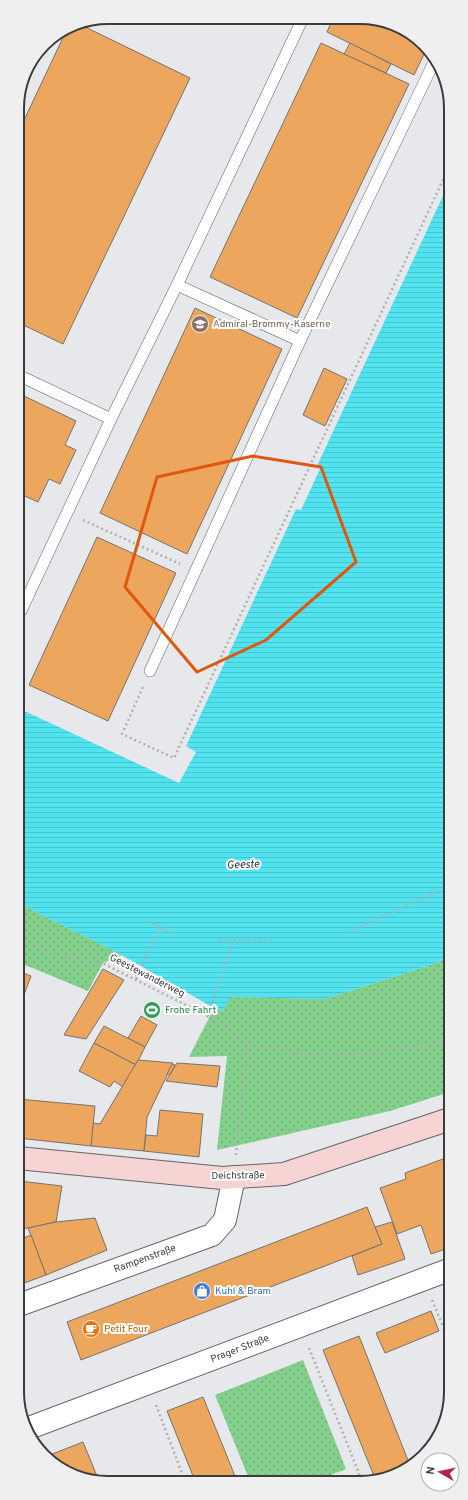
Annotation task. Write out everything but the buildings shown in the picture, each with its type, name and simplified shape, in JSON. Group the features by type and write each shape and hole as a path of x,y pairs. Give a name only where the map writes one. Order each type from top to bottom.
{"main road":[{"name":"Deichstraße","path":"24,1159 222,1178 284,1174 444,1121"}],"street":[{"name":"Rampenstraße","path":"24,1303 212,1234 225,1220 234,1177"},
{"name":"Prager Straße","path":"32,1427 444,1272"}],"lane":[{"path":"24,605 300,24"},
{"path":"150,671 300,341 432,65"},
{"path":"176,286 300,341"},
{"path":"24,378 111,419"}],"path":[{"path":"150,671 122,734 174,758 444,178"},
{"path":"68,513 195,571"},
{"path":"351,931 444,889"},
{"path":"148,921 173,934"},
{"path":"136,979 160,927"},
{"path":"220,940 272,940"},
{"path":"208,1016 234,940"},
{"name":"Geestewanderweg","path":"24,941 45,952 100,962 208,1016 248,1044 316,1056 366,1054 411,1047 430,1046 444,1041"},
{"path":"234,1177 248,1044"},
{"path":"424,1279 444,1329"},
{"path":"300,1326 360,1476"},
{"path":"148,1384 183,1476"}],"highlighted area":[{"path":"253,456 321,467 356,562 266,640 197,672 125,587 157,477"}],"green space":[{"path":"24,906 122,955 103,963 88,991 24,964"},
{"path":"444,958 444,1094 390,1111 217,1150 227,1056 189,1057 214,1008 223,1011 229,997 325,999 439,962"},
{"path":"303,1360 346,1469 328,1476 248,1476 215,1395"}],"water":[{"name":"Geeste","path":"444,194 444,958 439,962 325,999 230,997 223,1011 214,1008 118,953 24,906 24,711 179,783 196,752 186,746 296,509 301,510 320,469 317,466"}],"place":[{"name":"Admiral-Brommy-Kaserne","path":"200,324"},
{"name":"Frohe Fahrt","path":"152,1010"},
{"name":"Kuhl & Bram","path":"202,1291"},
{"name":"Petit Four","path":"91,1329"}]}
